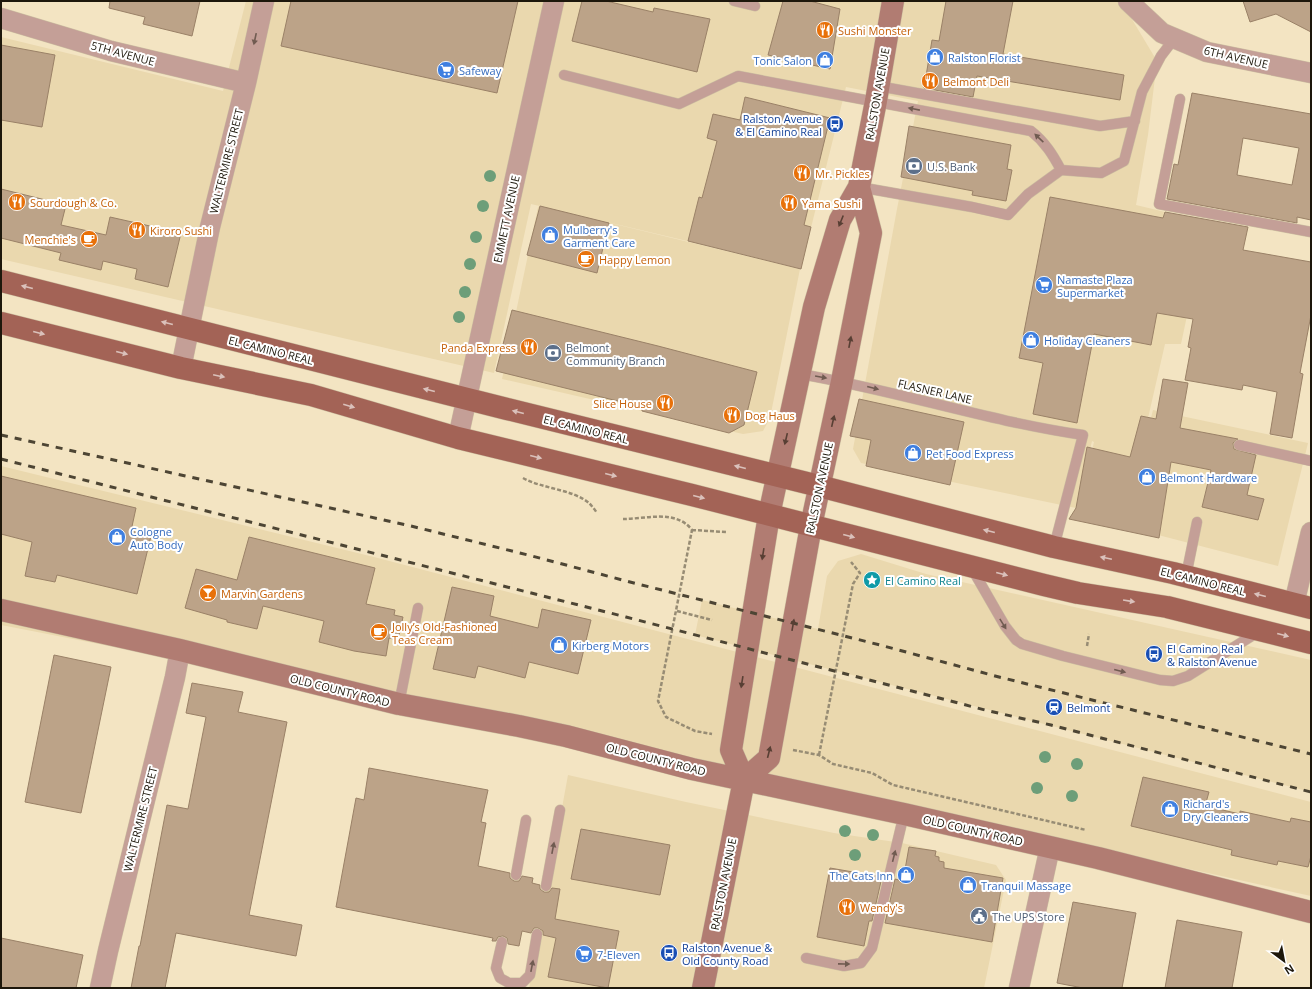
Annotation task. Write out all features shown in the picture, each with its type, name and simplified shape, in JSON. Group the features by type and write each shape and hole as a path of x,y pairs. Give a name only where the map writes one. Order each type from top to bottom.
{"main road":[{"name":"RALSTON AVENUE","path":"703,988 744,780 731,750 769,515 814,307 840,220 859,187 893,1"},
{"name":"RALSTON AVENUE","path":"744,780 769,758 811,526 842,381 871,233 859,187"},
{"name":"EL CAMINO REAL","path":"1,281 819,486 1054,547 1186,576 1303,606"},
{"path":"1,323 181,368 311,395 458,438 692,495 1078,593 1167,607 1311,643"},
{"name":"OLD COUNTY ROAD","path":"1,610 180,650 398,704 566,736 692,769 1050,847 1311,912"}],"street":[{"name":"WALTERMIRE STREET","path":"181,368 210,227 246,83 264,1"},
{"name":"EMMETT AVENUE","path":"458,438 554,1"},
{"name":"6TH AVENUE","path":"1128,1 1162,33 1207,52 1311,73"},
{"name":"5TH AVENUE","path":"1,18 111,51 246,83"},
{"path":"1303,606 1311,532"},
{"name":"WALTERMIRE STREET","path":"100,988 173,685 180,650"},
{"path":"1019,988 1050,847"}],"lane":[{"path":"734,1 755,6"},
{"path":"859,187 1008,215 1028,194 1061,170 1101,173 1124,161 1142,92 1162,56 1174,39"},
{"path":"564,75 679,104 738,76 1100,126 1135,121"},
{"path":"877,94 1031,131 1042,140 1054,156 1061,170"},
{"path":"1180,99 1158,204 1311,232"},
{"name":"FLASNER LANE","path":"800,374 842,381 1063,432 1083,435 1054,547"},
{"path":"1239,445 1311,461"},
{"path":"1186,576 1197,522"},
{"path":"970,566 1005,626 1016,640 1022,644 1063,656 1160,680 1173,681 1188,676 1262,630"},
{"path":"398,704 418,608"},
{"path":"546,886 560,810"},
{"path":"806,958 844,966 861,963 872,948 904,814"},
{"path":"516,874 526,820"},
{"path":"502,942 496,968 500,978 509,983 522,983 530,975 537,934"}],"path":[{"path":"520,477 532,483 576,496 589,503 597,513"},
{"path":"623,519 638,519 657,516 684,521 692,530 726,532"},
{"path":"692,530 658,701 666,717 695,731"},
{"path":"819,755 853,584 860,573 852,562"},
{"path":"677,611 712,620"},
{"path":"1088,642 1089,634"},
{"path":"807,752 819,755 833,764 872,773 893,784 1086,830"}],"shaded area":[{"path":"246,1 1121,1 1157,61 1148,135 1136,205 1207,222 1181,344 1165,344 1140,453 1142,453 1153,410 1308,443 1278,566 1077,514 1094,442 1092,441 1076,508 861,463 853,449 918,101 846,87 801,268 531,204 494,373 1,259 1,37 223,91"},
{"path":"540,206 800,269 770,418 763,431 743,434 502,379 538,207"},
{"path":"1,466 374,557 1311,802 1311,896 731,767 1,625"},
{"path":"861,554 926,574 1311,660 1311,792 695,635 702,600 818,629 827,576 838,561"},
{"path":"568,775 686,802 834,833 902,843 996,865 1006,880 984,988 529,988"}],"building":[{"path":"110,1 200,1 192,36 143,24 145,17 109,8"},
{"name":"Safeway","path":"291,1 518,1 497,93 281,46"},
{"path":"582,1 606,1 653,12 654,8 710,19 697,72 572,41"},
{"path":"783,1 810,1 840,9 830,69 768,55"},
{"path":"946,1 1013,1 1003,54 1124,75 1120,100 977,76 973,97 924,88 932,40 939,41"},
{"path":"1243,1 1311,1 1311,32 1276,14 1250,22"},
{"path":"1,45 55,55 42,127 1,120"},
{"path":"1192,93 1311,114 1311,220 1297,217 1297,223 1167,199 1174,164 1178,165","holes":["1243,138 1299,148 1292,185 1237,175"]},
{"path":"745,97 830,118 804,225 811,227 801,269 688,241 699,197 702,198 717,141 707,138 713,114 740,120"},
{"path":"909,126 1011,145 1007,169 1012,170 1006,201 972,195 973,191 901,177"},
{"path":"1,189 66,205 61,225 106,235 110,217 181,233 168,287 135,279 137,269 103,261 101,270 59,260 61,253 1,238"},
{"path":"1050,197 1163,218 1165,212 1248,227 1243,250 1311,262 1311,315 1300,373 1303,374 1292,438 1270,434 1277,392 1243,385 1242,390 1185,380 1191,348 1188,347 1193,319 1157,313 1151,345 1094,334 1077,423 1033,414 1043,363 1019,358"},
{"path":"540,206 609,223 597,273 527,255"},
{"path":"512,310 757,372 744,425 729,433 642,411 642,407 496,371"},
{"path":"1163,379 1188,383 1180,428 1238,439 1233,443 1234,449 1256,455 1247,495 1264,499 1258,520 1202,507 1211,470 1171,462 1159,538 1069,519 1076,508 1087,447 1130,457 1141,416 1156,419"},
{"name":"Pet Food Express","path":"859,399 964,422 950,485 866,466 871,440 850,436"},
{"name":"Cologne Auto Body","path":"1,476 136,508 131,531 151,536 137,594 57,575 55,582 25,576 32,542 1,534"},
{"path":"249,537 375,568 366,604 395,610 394,615 403,617 398,640 389,638 386,656 354,651 319,642 324,621 263,606 257,629 227,622 227,620 185,608 196,569 237,580"},
{"path":"452,587 494,596 490,616 538,628 542,609 591,620 578,674 529,662 525,678 478,666 475,678 433,669"},
{"path":"54,655 111,667 81,813 25,802"},
{"path":"192,683 243,692 238,712 287,722 249,915 302,925 296,956 176,933 165,988 131,988 167,805 188,809 206,717 186,713"},
{"path":"369,768 488,790 481,822 486,823 478,866 510,873 510,878 514,881 519,881 522,876 533,878 532,883 540,885 540,889 544,892 549,892 552,888 560,889 555,919 619,931 608,988 548,977 556,938 543,935 543,931 538,928 534,928 531,933 522,931 519,946 508,944 507,938 503,936 498,937 496,941 492,941 493,938 336,907 356,798 364,800"},
{"path":"1143,777 1209,792 1205,806 1240,814 1240,811 1290,822 1291,818 1311,822 1311,856 1308,867 1278,861 1277,865 1231,855 1232,850 1131,826"},
{"path":"581,829 670,845 660,895 571,879"},
{"path":"909,847 936,851 935,856 939,857 939,861 944,862 944,868 1003,878 992,942 885,923 895,879 903,881"},
{"name":"Wendy's","path":"830,868 882,877 872,921 869,921 864,946 817,937"},
{"path":"1073,902 1136,913 1122,988 1083,988 1057,983"},
{"path":"1177,920 1242,932 1232,988 1165,988"},
{"path":"1,938 83,955 76,988 1,988"}],"railway":[{"path":"1,435 411,526 880,645 999,677 1311,754"},
{"path":"1,459 1311,792"}],"place":[{"name":"Sushi Monster","path":"825,30"},
{"name":"Ralston Florist","path":"935,57"},
{"name":"Tonic Salon","path":"825,60"},
{"name":"Safeway","path":"446,70"},
{"name":"Belmont Deli","path":"930,81"},
{"name":"Ralston Avenue & El Camino Real","path":"835,124"},
{"name":"U.S. Bank","path":"914,166"},
{"name":"Mr. Pickles","path":"802,173"},
{"name":"Sourdough & Co.","path":"17,202"},
{"name":"Yama Sushi","path":"789,203"},
{"name":"Kiroro Sushi","path":"137,230"},
{"name":"Mulberry's Garment Care","path":"550,235"},
{"name":"Menchie's","path":"89,239"},
{"name":"Happy Lemon","path":"586,259"},
{"name":"Namaste Plaza Supermarket","path":"1044,285"},
{"name":"Holiday Cleaners","path":"1031,340"},
{"name":"Panda Express","path":"529,347"},
{"name":"Belmont Community Branch","path":"553,353"},
{"name":"Slice House","path":"665,403"},
{"name":"Dog Haus","path":"732,415"},
{"name":"Pet Food Express","path":"913,453"},
{"name":"Belmont Hardware","path":"1147,477"},
{"name":"Cologne Auto Body","path":"117,537"},
{"name":"El Camino Real","path":"872,580"},
{"name":"Marvin Gardens","path":"208,593"},
{"name":"Jolly’s Old-Fashioned Teas Cream","path":"379,632"},
{"name":"Kirberg Motors","path":"559,645"},
{"name":"El Camino Real & Ralston Avenue","path":"1154,654"},
{"name":"Belmont","path":"1054,707"},
{"name":"Richard's Dry Cleaners","path":"1170,809"},
{"name":"The Cats Inn","path":"906,875"},
{"name":"Tranquil Massage","path":"968,885"},
{"name":"Wendy's","path":"847,907"},
{"name":"The UPS Store","path":"979,916"},
{"name":"Ralston Avenue & Old County Road","path":"669,953"},
{"name":"7-Eleven","path":"584,954"}]}
